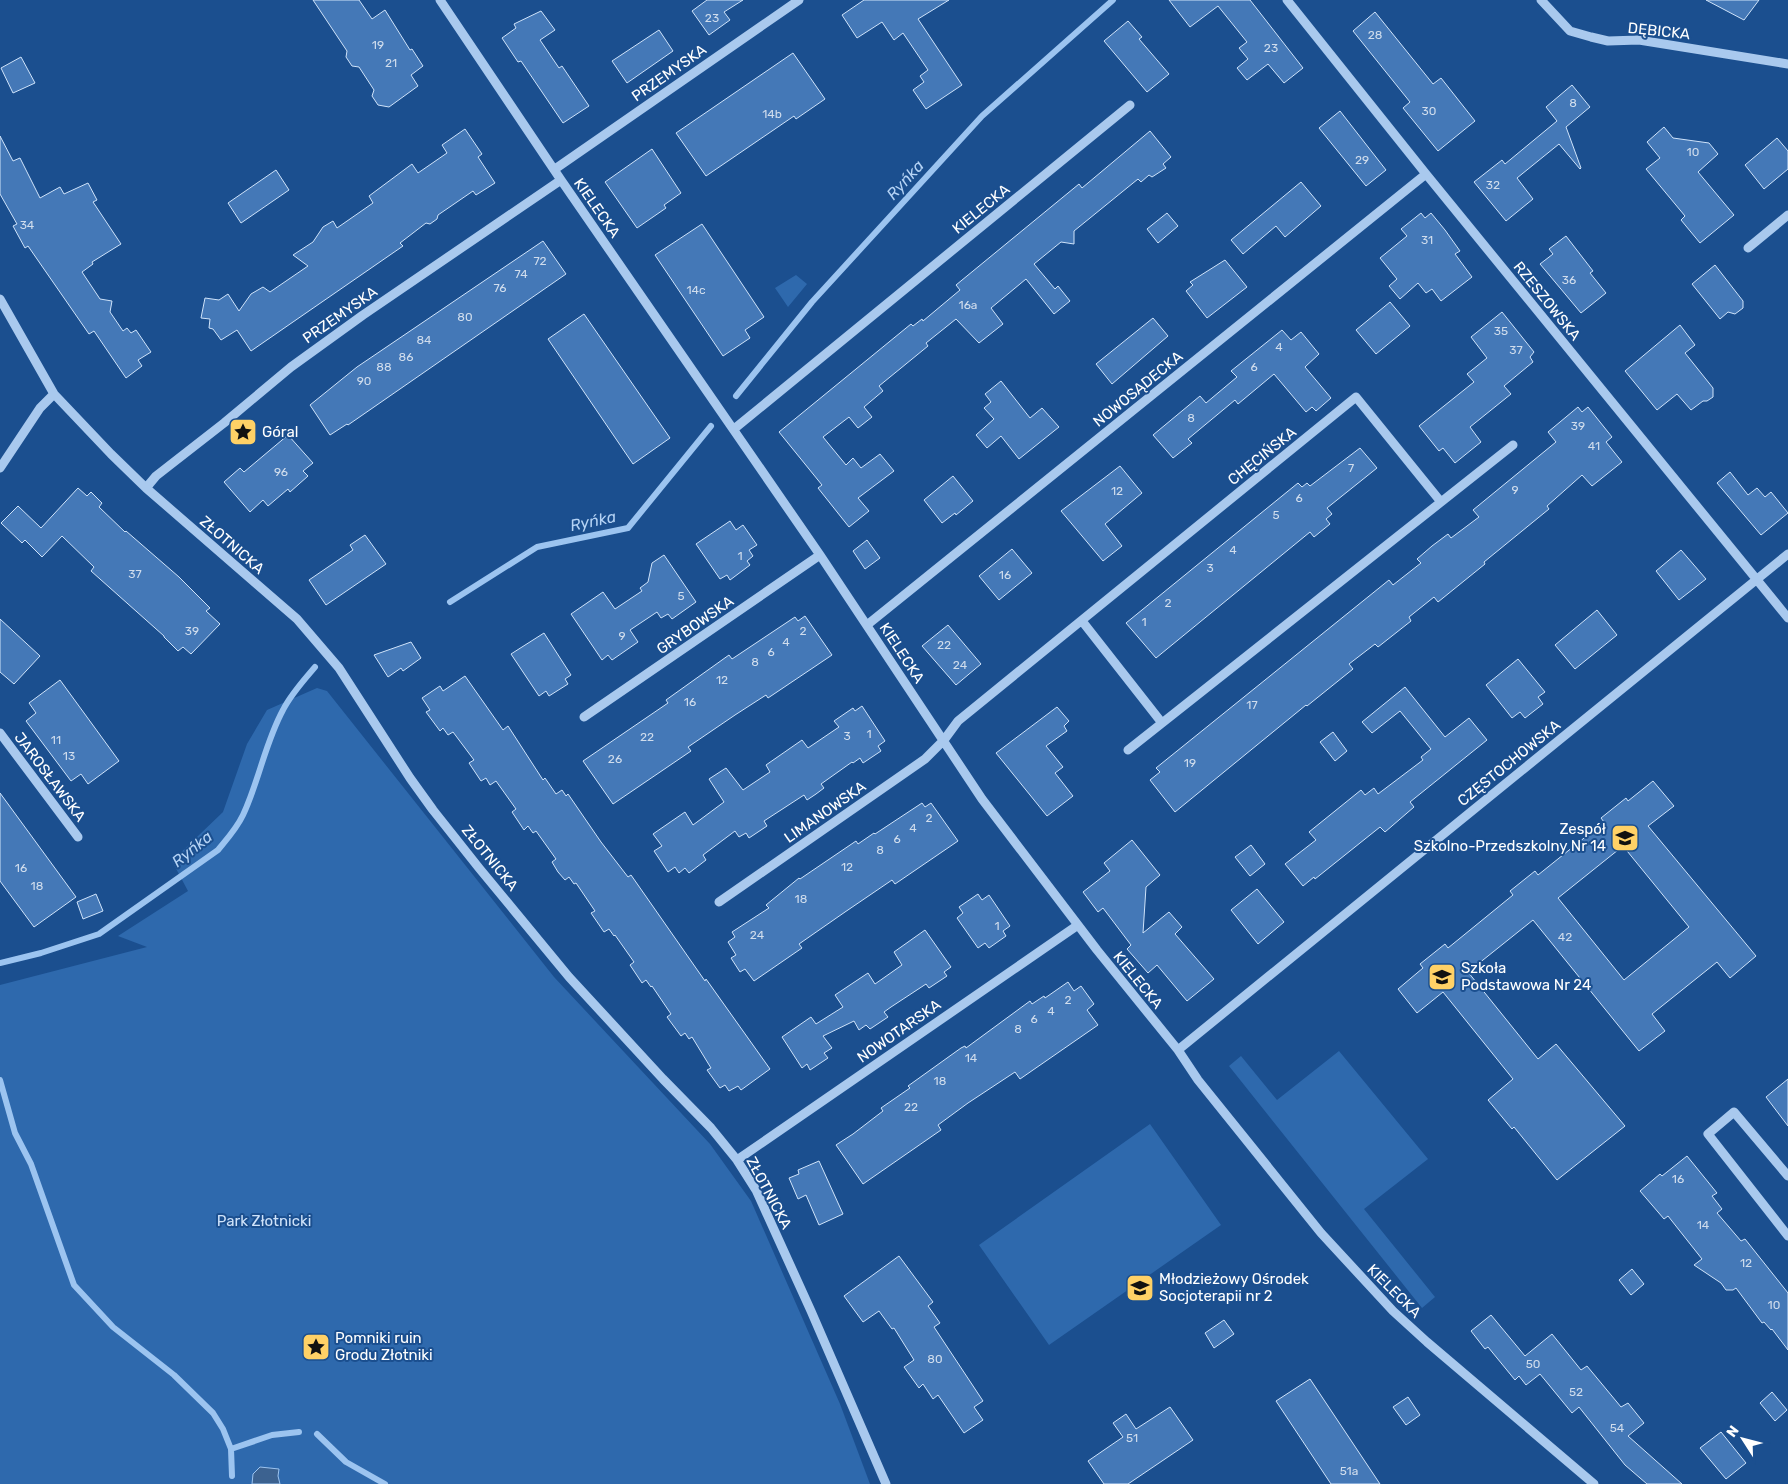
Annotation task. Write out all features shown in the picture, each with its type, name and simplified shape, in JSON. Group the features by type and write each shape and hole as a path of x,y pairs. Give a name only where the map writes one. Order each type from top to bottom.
{"street":[{"name":"KIELECKA","path":"440,0 561,180 820,555 988,806 1078,925 1178,1050 1198,1080 1321,1234 1393,1311 1594,1484"},
{"name":"PRZEMYSKA","path":"555,169 799,0"},
{"name":"RZESZOWSKA","path":"1287,0 1426,174 1788,618"},
{"name":"DĘBICKA","path":"1541,0 1570,31 1591,38 1608,41 1639,40 1788,64"},
{"name":"KIELECKA","path":"734,430 1130,105"},
{"name":"NOWOSĄDECKA","path":"867,625 1426,174"},
{"name":"PRZEMYSKA","path":"146,488 156,476 291,367 561,180"},
{"path":"1748,248 1788,215"},
{"name":"ZŁOTNICKA","path":"0,299 54,394 146,488 297,619 319,643 361,700 432,810 569,977 668,1085 711,1128 737,1160 760,1198 886,1484"},
{"path":"0,468 40,408 54,394"},
{"name":"CHĘCIŃSKA","path":"944,740 958,721 1356,397 1441,502"},
{"path":"1128,750 1513,445"},
{"name":"CZĘSTOCHOWSKA","path":"1178,1050 1788,554"},
{"name":"GRYBOWSKA","path":"584,717 820,555"},
{"path":"1082,621 1162,724"},
{"name":"JAROSŁAWSKA","path":"0,733 78,837"},
{"name":"LIMANOWSKA","path":"719,902 925,759 944,740"},
{"name":"NOWOTARSKA","path":"737,1160 1078,925"},
{"path":"1788,1176 1734,1112 1708,1134 1788,1236"}],"green space":[{"path":"796,275 807,284 788,307 775,288"},
{"name":"Park Złotnicki","path":"317,688 327,691 554,977 710,1144 751,1201 840,1404 870,1484 0,1484 0,985 147,947 118,936 188,891 172,861 223,812 247,744 267,710"},
{"path":"1339,1051 1428,1159 1364,1209 1435,1297 1422,1308 1229,1066 1241,1056 1277,1100"},
{"path":"1150,1124 1221,1225 1049,1345 979,1245"}],"shaded area":[{"path":"260,1467 279,1469 280,1484 252,1484 253,1474"}],"building":[{"path":"313,0 359,0 372,19 385,10 410,50 412,49 423,66 411,75 418,86 389,107 378,105 372,96 374,90 359,67 352,66 346,57 347,51"},
{"path":"707,0 743,0 724,12 730,20 709,35 692,11"},
{"path":"864,0 949,0 918,19 962,85 926,109 913,90 924,82 920,76 928,70 903,33 894,40 882,22 857,38 842,15"},
{"path":"1169,0 1250,0 1303,68 1284,83 1268,64 1247,80 1237,68 1248,59 1239,48 1247,42 1218,6 1190,27"},
{"path":"1706,0 1759,0 1744,20"},
{"path":"541,11 555,30 540,40 559,68 562,66 589,106 563,123 521,61 518,62 502,38 516,28 514,24"},
{"path":"1375,12 1433,84 1441,78 1475,121 1438,151 1403,108 1410,102 1353,31"},
{"path":"1128,21 1142,37 1139,39 1169,74 1147,92 1104,41"},
{"path":"659,30 673,51 627,83 612,61"},
{"path":"793,53 825,99 796,119 794,116 706,176 676,133"},
{"path":"21,57 35,83 13,93 1,68"},
{"path":"1572,85 1590,107 1566,127 1581,168 1559,144 1517,178 1533,199 1506,221 1474,182 1502,160 1505,164 1557,121 1546,107"},
{"path":"1340,111 1386,170 1366,186 1319,128"},
{"path":"1664,127 1673,138 1709,143 1718,154 1698,172 1734,215 1700,243 1681,220 1685,216 1646,169 1660,158 1647,142"},
{"path":"465,129 482,154 478,157 495,183 476,195 473,191 438,215 437,219 430,224 426,223 400,243 403,246 251,351 237,330 221,340 213,329 209,328 210,319 201,318 205,298 219,300 228,294 239,311 251,294 263,287 270,292 308,266 293,255 313,242 323,227 333,221 337,228 373,203 369,196 412,164 418,173 447,153 442,145"},
{"path":"1150,131 1171,157 1163,164 1166,168 1152,177 1149,175 1141,182 1138,179 1074,231 1074,244 1061,242 1034,264 1055,289 1058,286 1070,301 1054,314 1026,279 991,308 1003,324 979,343 956,319 926,343 928,346 879,386 883,391 864,407 872,417 858,428 849,417 823,437 846,465 853,458 861,468 880,454 894,471 858,498 869,511 849,527 818,488 822,485 779,432 911,324 913,326 922,319 923,321 960,290 956,285 1079,184 1082,188"},
{"path":"0,136 13,161 20,158 40,198 60,187 64,194 88,183 97,200 93,202 121,244 92,262 93,264 82,272 100,299 112,301 110,312 123,331 127,328 131,333 136,330 151,352 138,360 142,366 126,378 94,331 89,334 28,246 25,248 13,226 17,224 0,194"},
{"path":"1777,138 1788,151 1788,169 1764,189 1745,165"},
{"path":"652,149 681,193 664,205 666,208 637,228 605,182"},
{"path":"276,170 289,190 241,223 228,203"},
{"path":"1301,182 1321,206 1285,237 1276,226 1243,254 1231,240"},
{"path":"1167,213 1178,226 1158,243 1147,229"},
{"path":"1421,213 1425,218 1431,213 1445,230 1460,251 1455,254 1472,277 1441,301 1432,289 1426,293 1418,283 1400,299 1389,286 1397,279 1380,258 1407,236 1401,229"},
{"path":"702,224 764,317 745,330 750,338 723,356 655,255"},
{"path":"1566,236 1593,271 1590,273 1606,293 1581,313 1540,264 1553,254 1549,249"},
{"path":"543,241 566,274 348,425 330,435 310,405 357,367"},
{"path":"1225,260 1247,287 1207,318 1186,291 1193,285 1190,282"},
{"path":"1715,265 1743,301 1743,308 1735,314 1728,312 1720,319 1692,284"},
{"path":"1390,302 1410,326 1376,354 1356,330"},
{"path":"1502,312 1534,352 1530,357 1533,362 1504,386 1511,394 1470,427 1481,442 1455,463 1443,448 1439,451 1419,426 1474,382 1467,374 1487,358 1471,337"},
{"path":"584,314 670,438 633,464 548,339"},
{"path":"1153,318 1168,336 1112,384 1096,364"},
{"path":"1680,325 1695,345 1685,353 1713,388 1713,397 1703,401 1691,410 1677,394 1657,410 1625,371"},
{"path":"1282,330 1291,340 1301,332 1319,354 1305,367 1331,398 1316,411 1312,407 1306,412 1274,374 1238,404 1235,400 1188,439 1192,443 1173,458 1153,435 1200,396 1206,403 1237,377 1231,371"},
{"path":"1001,381 1030,418 1042,408 1059,427 1019,459 1001,436 987,448 976,435 994,419 984,408 991,402 985,394"},
{"path":"1578,407 1582,412 1588,407 1612,437 1606,442 1622,462 1592,486 1582,475 1547,506 1549,509 1484,562 1485,564 1438,602 1434,597 1409,617 1411,621 1378,647 1375,644 1349,664 1353,669 1175,812 1150,780 1160,772 1156,768 1389,580 1393,585 1421,563 1417,559 1432,546 1448,534 1451,538 1479,517 1473,510 1556,442 1548,432"},
{"path":"288,435 313,463 303,471 308,476 290,492 288,489 268,506 263,500 250,512 224,482 240,468 244,472"},
{"path":"1360,448 1377,468 1327,508 1332,514 1326,519 1330,524 1314,537 1310,532 1156,658 1126,623 1298,483 1302,487 1307,483 1310,486"},
{"path":"1120,466 1142,493 1105,524 1122,546 1103,561 1061,511"},
{"path":"1730,472 1748,495 1757,488 1765,497 1771,492 1788,513 1761,535 1717,483"},
{"path":"953,476 973,501 956,515 955,513 942,523 924,500"},
{"path":"78,488 87,496 91,492 102,503 99,507 125,532 179,577 210,608 206,611 220,624 191,654 183,647 178,651 164,636 91,571 94,567 62,536 42,557 25,540 22,543 1,523 18,506 41,528"},
{"path":"730,521 736,530 743,525 757,545 749,550 753,556 747,561 750,565 730,580 727,575 720,579 696,544"},
{"path":"365,535 386,564 326,605 309,580 353,550 350,545"},
{"path":"867,540 880,558 865,569 853,551"},
{"path":"1012,549 1032,573 999,600 979,576"},
{"path":"1681,550 1706,579 1679,600 1656,571"},
{"path":"664,555 696,602 672,619 668,614 661,618 657,612 630,630 638,642 612,660 608,655 602,660 571,614 603,592 615,609 642,591 640,588 648,582 652,563"},
{"path":"1597,610 1617,635 1575,669 1555,645"},
{"path":"805,616 832,655 768,698 766,695 735,715 688,747 691,751 613,804 583,761 668,703 666,700 729,655 732,659 795,617 798,621"},
{"path":"0,619 40,656 14,684 0,672"},
{"path":"948,625 981,664 956,685 922,646"},
{"path":"544,633 571,675 565,679 568,684 549,696 546,691 539,696 511,654"},
{"path":"411,642 421,658 403,671 401,668 388,677 374,655"},
{"path":"1518,659 1545,692 1538,697 1543,704 1525,718 1520,712 1512,718 1486,685"},
{"path":"465,676 503,730 508,726 543,780 545,778 556,794 562,790 566,796 568,794 628,877 631,875 705,981 706,979 770,1069 741,1090 738,1086 729,1091 725,1085 720,1088 707,1070 711,1068 692,1037 689,1039 685,1033 681,1036 667,1017 671,1014 652,986 646,980 642,983 630,965 634,962 615,935 609,929 604,932 591,913 595,911 576,883 574,884 569,877 565,880 558,872 552,862 556,859 536,831 533,833 528,826 524,830 512,812 516,809 496,781 490,785 486,778 481,781 469,763 474,760 453,732 448,735 443,728 440,731 426,712 430,710 422,698 440,686 443,691"},
{"path":"60,680 119,761 88,784 81,774 71,781 26,721 36,713 29,703"},
{"path":"1405,687 1445,737 1469,718 1487,740 1410,802 1414,807 1385,832 1380,827 1315,879 1314,877 1303,886 1285,864 1316,840 1309,832 1361,790 1365,795 1374,788 1378,794 1423,760 1421,757 1431,749 1400,711 1372,733 1362,722"},
{"path":"862,706 885,741 878,746 881,751 863,763 860,758 852,762 821,784 824,788 816,794 807,800 804,795 764,821 767,826 749,838 746,833 739,837 735,831 703,855 706,860 689,873 685,868 679,873 675,867 668,872 654,851 662,846 653,834 685,812 693,825 724,802 709,779 726,768 743,790 770,772 766,765 802,740 808,748 839,727 834,721 853,708 855,711"},
{"path":"1057,707 1069,721 1064,726 1067,731 1046,746 1063,767 1055,773 1073,796 1047,816 996,753"},
{"path":"1333,732 1347,751 1335,761 1320,742"},
{"path":"1653,781 1674,806 1648,826 1756,956 1730,978 1717,962 1652,1014 1665,1031 1639,1051 1533,920 1468,972 1538,1059 1556,1044 1625,1126 1557,1180 1514,1127 1512,1129 1488,1100 1513,1079 1443,992 1417,1013 1398,989 1423,968 1420,964 1445,944 1448,948 1513,895 1510,891 1535,871 1538,875 1604,822 1601,818 1626,798 1628,801","holes":["1623,846 1689,927 1624,980 1558,898"]},
{"path":"0,793 76,897 34,927 0,881"},
{"path":"922,803 925,807 931,803 958,841 895,884 892,880 845,912 799,944 802,948 754,981 745,969 740,972 731,958 736,955 728,942 735,937 732,932 769,908 766,905 799,878 856,841 858,844 875,834"},
{"path":"1132,840 1160,875 1146,887 1143,933 1169,912 1182,927 1175,934 1214,979 1187,1001 1157,965 1148,973 1127,949 1131,945 1103,908 1098,912 1083,892 1110,871 1104,863"},
{"path":"1251,845 1265,864 1250,876 1235,857"},
{"path":"1257,889 1284,922 1258,944 1231,910"},
{"path":"96,894 103,911 83,919 77,902"},
{"path":"978,894 982,900 989,895 1010,926 1003,931 1006,936 989,948 985,943 978,948 957,918 963,913 959,907"},
{"path":"925,930 951,967 944,972 947,976 929,988 926,984 891,1007 884,1012 888,1017 870,1029 866,1025 859,1030 854,1021 823,1036 832,1048 824,1053 828,1058 810,1070 807,1064 802,1068 782,1037 811,1017 816,1024 843,1007 835,995 868,973 875,984 902,965 894,952"},
{"path":"1068,982 1074,991 1081,986 1094,1004 1087,1010 1098,1025 1020,1079 1015,1072 968,1103 938,1125 941,1130 863,1184 836,1145 883,1111 881,1108 910,1088 908,1086 961,1048 965,1046 966,1048 1030,1001 1032,1004 1044,996 1045,998"},
{"path":"1788,1079 1788,1126 1766,1097"},
{"path":"1687,1156 1717,1193 1712,1196 1722,1209 1717,1213 1741,1241 1745,1239 1788,1293 1788,1350 1772,1329 1764,1322 1762,1323 1736,1288 1726,1290 1721,1283 1694,1265 1702,1259 1668,1216 1664,1219 1640,1191 1660,1174 1662,1176"},
{"path":"819,1161 843,1214 819,1225 806,1195 798,1199 789,1178 799,1174 798,1170"},
{"path":"899,1256 933,1302 928,1306 940,1323 934,1327 983,1401 974,1407 983,1420 964,1433 938,1395 933,1399 923,1384 919,1388 904,1367 914,1360 894,1328 892,1329 879,1311 863,1322 844,1296"},
{"path":"1632,1269 1644,1284 1631,1295 1619,1280"},
{"path":"1491,1315 1525,1356 1552,1334 1581,1370 1587,1366 1621,1407 1628,1403 1644,1423 1628,1436 1682,1484 1647,1484 1625,1465 1579,1407 1572,1413 1540,1374 1526,1385 1519,1376 1515,1380 1488,1347 1485,1349 1471,1331"},
{"path":"1224,1320 1234,1334 1214,1348 1205,1333"},
{"path":"1310,1379 1380,1484 1331,1484 1276,1401"},
{"path":"1772,1392 1787,1410 1775,1421 1760,1403"},
{"path":"1408,1397 1420,1415 1406,1425 1393,1407"},
{"path":"1170,1407 1193,1440 1128,1484 1104,1484 1088,1461 1123,1437 1113,1423 1126,1414 1136,1429"},
{"path":"1721,1432 1746,1463 1726,1479 1700,1448"}],"waterway":[{"name":"Ryńka","path":"736,396 812,302 982,116 1113,0"},
{"name":"Ryńka","path":"450,602 537,547 628,528 711,426"},
{"name":"Ryńka","path":"0,963 41,953 99,934 218,850 235,829 243,815 271,736 286,704 315,667"},
{"path":"0,1080 15,1133 31,1164 74,1285 113,1327 174,1375 213,1413 223,1429 231,1449 232,1476"},
{"path":"231,1449 272,1435 299,1432"},
{"path":"317,1434 346,1462 385,1484"}],"place":[{"name":"Góral","path":"243,432"},
{"name":"Zespół Szkolno-Przedszkolny Nr 14","path":"1625,838"},
{"name":"Szkoła Podstawowa Nr 24","path":"1442,977"},
{"name":"Młodzieżowy Ośrodek Socjoterapii nr 2","path":"1140,1288"},
{"name":"Pomniki ruin Grodu Złotniki","path":"316,1347"}]}
